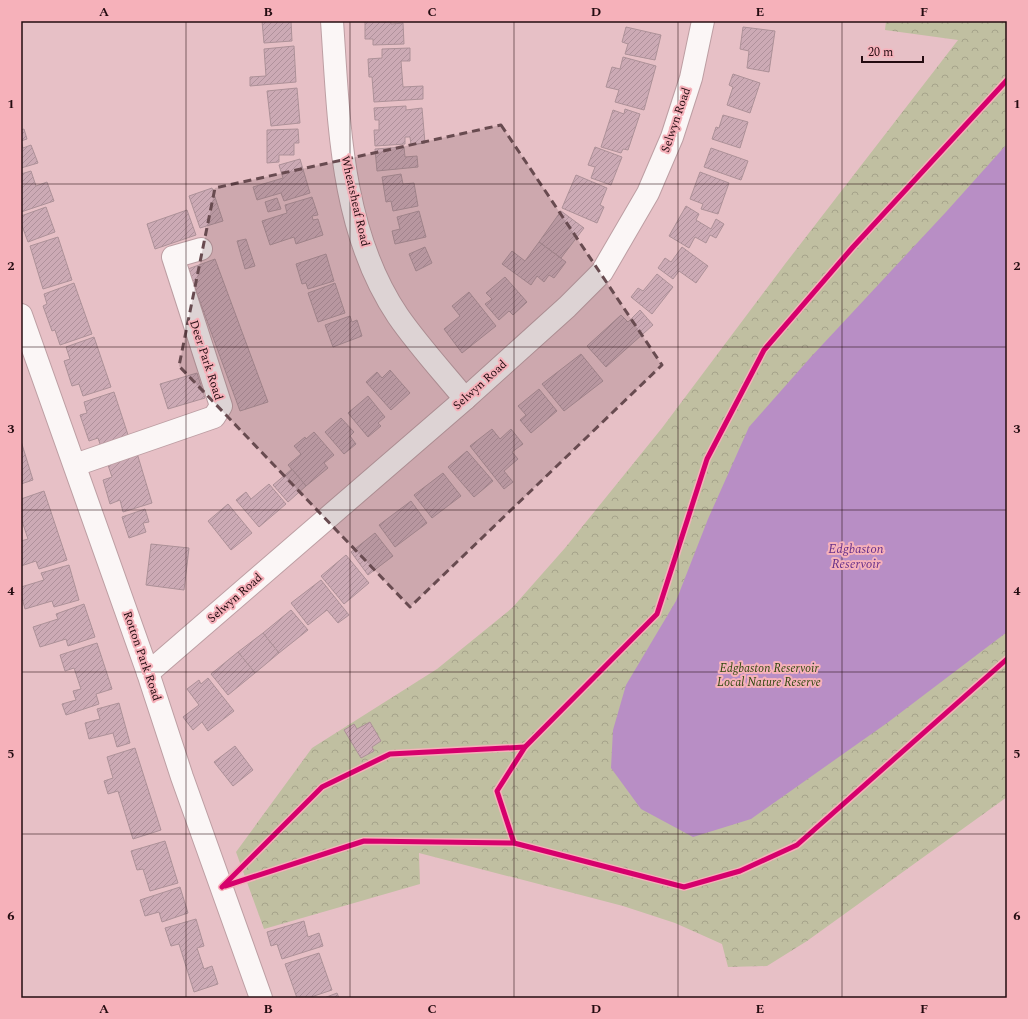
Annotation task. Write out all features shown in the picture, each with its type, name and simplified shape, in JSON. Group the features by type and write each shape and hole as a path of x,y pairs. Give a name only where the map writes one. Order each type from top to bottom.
{"street":[{"name":"Wheatsheaf Road","path":"332,21 340,135 347,179 361,235 374,273 398,316 465,398"},
{"name":"Selwyn Road","path":"148,673 465,398 567,307 602,272 648,192 672,137 691,78 703,21"},
{"name":"Deer Park Road","path":"75,465 214,417 221,406 173,257 201,249"},
{"name":"Rotton Park Road","path":"22,322 75,465 148,673 182,777 261,998"}],"highlighted area":[{"path":"501,125 662,365 410,607 179,366 215,188"}],"green space":[{"name":"Edgbaston Reservoir Local Nature Reserve","path":"886,21 1007,21 1007,797 807,941 767,966 728,967 722,944 675,923 623,906 419,853 420,884 264,929 236,852 312,748 437,669 512,608 565,548 662,428 785,264 958,40 885,30"}],"water":[{"name":"Edgbaston Reservoir","path":"1007,144 1007,632 887,723 751,819 693,837 641,809 611,768 613,730 626,685 676,601 708,519 749,427 810,358"}],"building":[{"path":"262,21 291,21 292,41 264,43"},
{"path":"365,21 391,21 391,24 403,23 404,44 373,45 373,39 365,39"},
{"path":"626,27 661,35 655,60 625,54 628,44 622,42"},
{"path":"743,27 775,31 769,72 747,68 749,51 740,49"},
{"path":"294,46 296,82 250,86 250,77 266,76 264,49"},
{"path":"410,48 410,61 401,61 403,87 423,86 423,99 374,102 372,77 369,77 368,59 382,58 382,49"},
{"path":"623,57 656,66 644,110 615,102 619,90 606,87 612,67 620,69"},
{"path":"733,74 760,83 750,113 727,105 733,87 729,85"},
{"path":"297,88 300,123 271,126 267,91"},
{"path":"406,106 406,110 422,108 425,143 411,145 410,137 405,137 405,144 375,146 374,130 379,130 379,120 375,120 374,108"},
{"path":"625,109 640,114 628,150 623,149 621,153 601,147 613,110 624,114"},
{"path":"723,115 748,122 740,148 712,139 716,127 719,128"},
{"path":"24,129 27,139 21,141 21,130"},
{"path":"298,129 299,143 294,143 294,155 279,155 279,162 267,163 267,130"},
{"path":"21,141 23,148 31,145 38,163 21,168"},
{"path":"404,147 405,157 417,156 418,167 377,171 375,149"},
{"path":"595,147 622,157 611,185 591,178 595,167 588,165"},
{"path":"711,148 748,161 741,180 704,167"},
{"path":"300,159 310,193 284,201 281,193 257,200 253,187 283,178 279,165"},
{"path":"31,171 36,186 47,182 54,201 21,212 21,174"},
{"path":"700,172 729,183 718,214 701,209 703,204 690,199"},
{"path":"401,174 403,184 414,183 418,206 393,211 391,201 386,202 382,177"},
{"path":"576,175 607,188 600,205 604,207 597,223 562,208"},
{"path":"212,188 223,221 200,228 189,196"},
{"path":"312,197 318,215 312,216 313,220 318,219 323,235 296,244 294,237 270,245 262,221 287,213 285,205"},
{"path":"277,198 281,209 268,212 265,202"},
{"path":"686,206 699,214 696,220 711,229 716,219 724,224 716,238 710,235 706,243 695,237 689,248 669,236"},
{"path":"46,207 55,232 28,242 21,223 21,216"},
{"path":"187,210 196,235 155,249 147,224"},
{"path":"419,211 426,237 395,244 392,231 400,229 397,217"},
{"path":"561,211 584,228 561,258 539,242"},
{"path":"58,237 72,280 43,289 30,246"},
{"path":"246,239 255,266 245,269 237,241"},
{"path":"539,242 566,262 554,278 549,275 544,282 537,276 531,285 502,264 512,251 525,261"},
{"path":"425,247 432,263 416,271 409,254"},
{"path":"682,247 708,266 696,283 679,271 673,279 658,268 665,258 671,262"},
{"path":"326,254 334,281 308,289 306,283 302,284 296,264"},
{"path":"215,259 268,402 240,411 188,269"},
{"path":"657,274 673,287 652,314 631,297 638,288 643,291"},
{"path":"505,277 527,302 513,315 509,311 499,320 485,304 492,299 486,293"},
{"path":"74,283 92,334 60,345 55,330 52,331 43,306 47,304 44,294"},
{"path":"335,283 345,313 318,322 308,293"},
{"path":"469,292 496,326 462,353 444,329 460,316 452,306"},
{"path":"640,310 653,325 606,367 587,346 621,315 628,322"},
{"path":"350,316 352,322 357,320 362,336 333,347 325,325"},
{"path":"94,337 111,387 83,396 79,384 72,386 64,361 70,359 66,347"},
{"path":"581,354 603,381 564,411 542,384"},
{"path":"390,370 410,393 391,410 366,382 377,372 382,378"},
{"path":"197,373 205,398 168,409 160,384"},
{"path":"539,389 557,411 531,433 520,420 526,415 518,406"},
{"path":"114,392 130,441 102,450 98,438 89,441 80,415 87,413 84,402"},
{"path":"368,396 385,417 378,423 381,426 368,437 348,413"},
{"path":"341,418 354,432 350,436 356,444 344,454 325,432"},
{"path":"492,429 500,439 511,429 523,444 512,452 518,459 504,471 513,482 504,489 470,446"},
{"path":"314,432 334,455 324,463 328,468 306,486 288,465 301,454 294,446"},
{"path":"21,441 33,480 21,484"},
{"path":"467,451 493,481 474,497 448,467"},
{"path":"137,453 152,503 123,512 120,500 110,504 103,480 112,477 107,462"},
{"path":"292,469 306,486 288,502 273,485"},
{"path":"443,473 461,496 432,518 414,495"},
{"path":"269,484 286,504 259,527 236,500 246,492 251,499"},
{"path":"44,491 67,560 39,569 36,561 21,566 21,541 28,539 21,518 21,499"},
{"path":"411,501 427,523 395,547 379,525"},
{"path":"228,504 252,533 231,550 208,521"},
{"path":"145,509 149,522 143,523 146,532 129,538 122,517"},
{"path":"375,533 393,556 368,575 351,552"},
{"path":"151,544 189,548 184,590 146,585"},
{"path":"346,555 369,583 344,604 321,576"},
{"path":"69,565 79,600 54,607 52,601 25,609 21,594 21,587 44,580 41,573"},
{"path":"321,580 349,615 338,623 327,610 308,625 291,603"},
{"path":"84,604 95,637 68,646 66,639 40,647 33,627 58,619 56,614"},
{"path":"291,610 308,630 279,653 263,633"},
{"path":"263,633 279,653 255,673 238,652"},
{"path":"97,643 112,689 96,694 99,704 66,715 62,704 76,700 73,691 81,689 74,668 65,671 60,655"},
{"path":"238,652 255,673 228,695 211,674"},
{"path":"208,678 234,711 208,731 202,722 193,730 183,717 199,705 187,689 199,680 201,684"},
{"path":"119,703 130,743 117,747 113,733 89,739 85,723 100,719 97,709"},
{"path":"370,722 381,741 372,747 374,751 361,758 344,730 354,724 357,729"},
{"path":"235,746 253,770 233,786 214,762"},
{"path":"135,748 161,830 133,839 118,791 108,794 104,781 113,778 107,757"},
{"path":"165,841 178,883 150,891 143,869 137,870 131,851"},
{"path":"180,887 188,913 162,922 159,912 145,916 140,900"},
{"path":"196,919 204,946 197,948 204,969 212,966 218,984 194,992 179,944 171,946 165,928"},
{"path":"304,921 308,937 319,933 323,946 282,959 277,944 271,946 267,932"},
{"path":"319,953 332,990 308,998 297,998 285,964"},
{"path":"337,993 339,998 324,998"}],"cycle path":[{"path":"1007,80 853,247 764,350 707,459 657,614 525,747 497,791 514,843 684,887 740,871 797,845 1007,659"},
{"path":"222,887 322,787 390,754 525,747"},
{"path":"225,886 364,841 514,843"}]}
